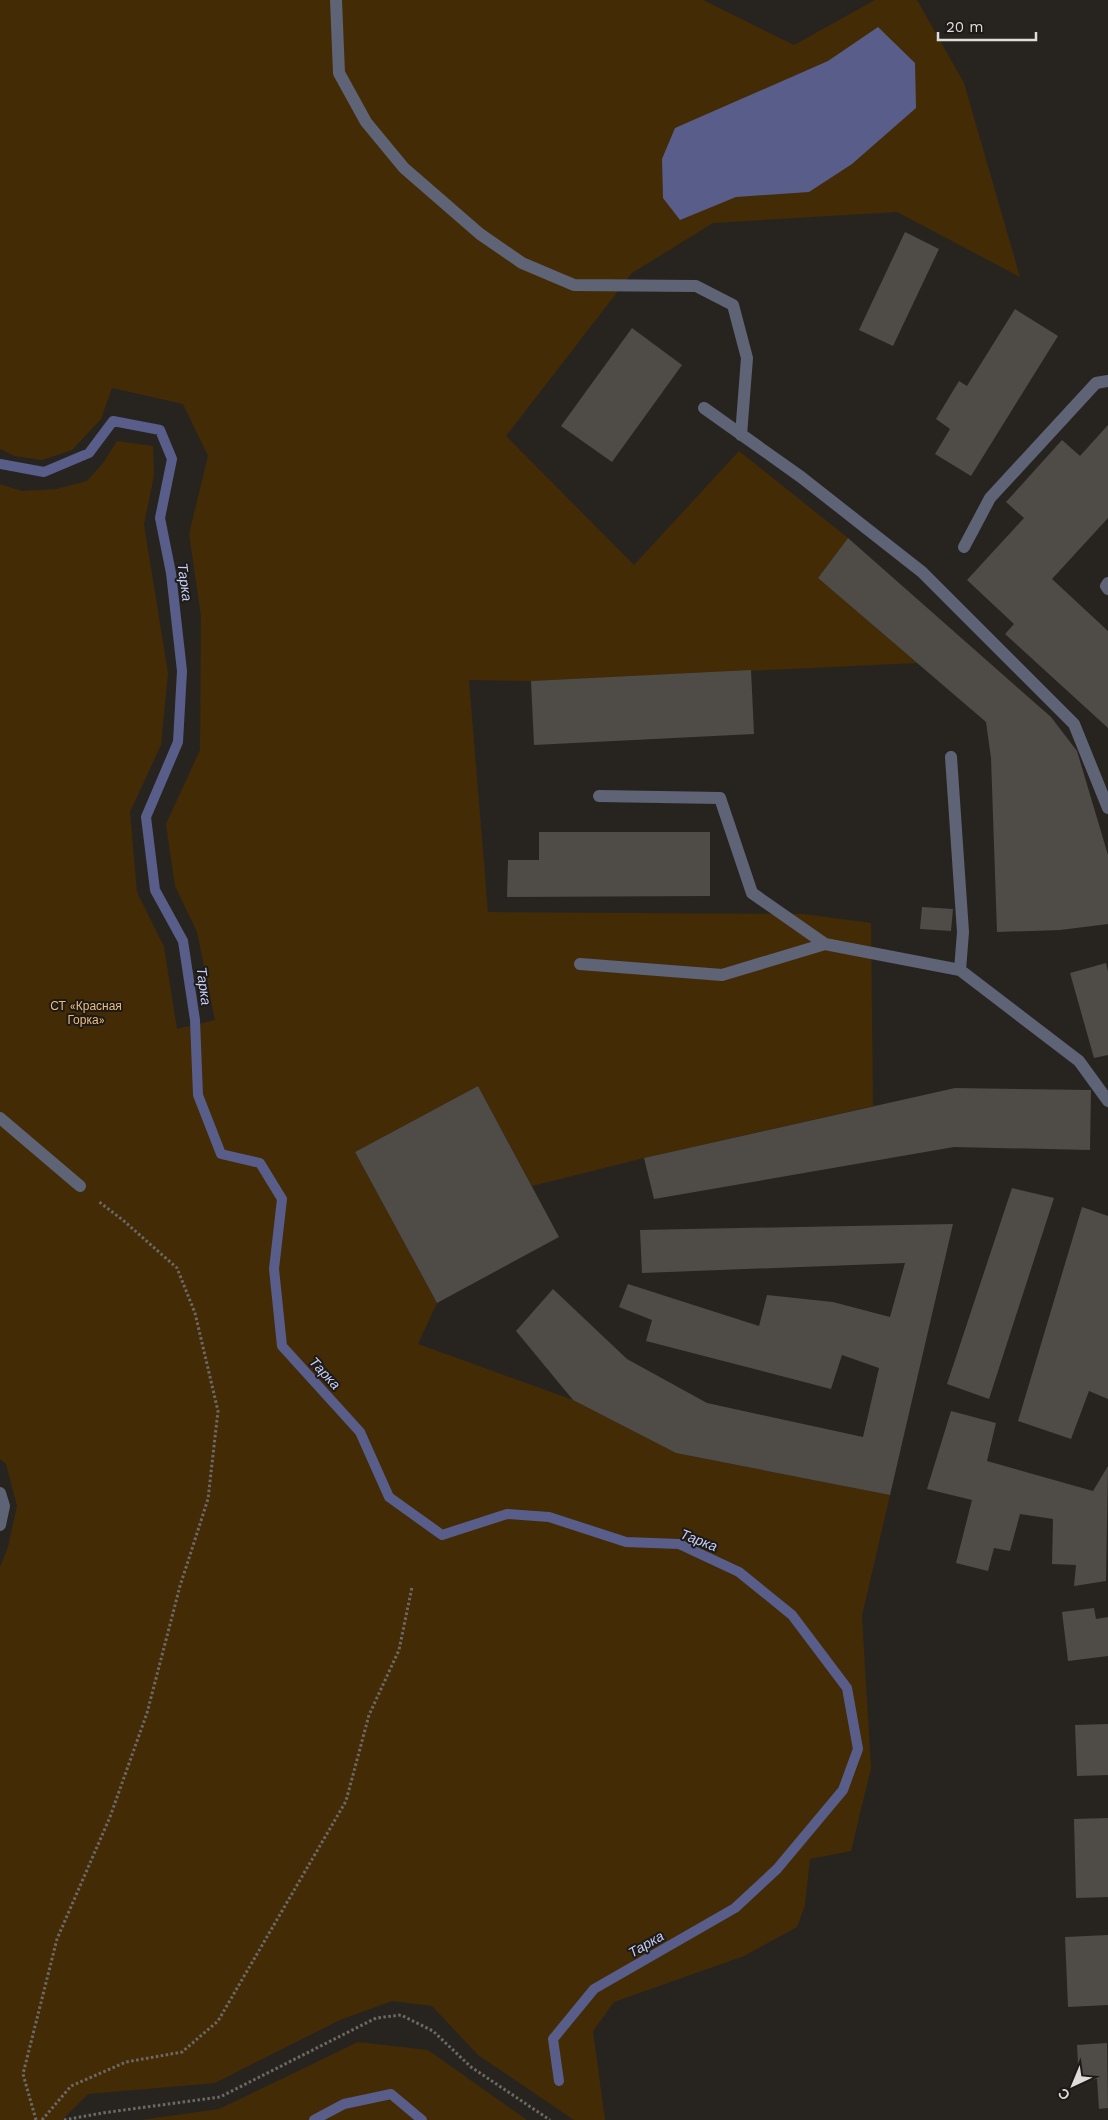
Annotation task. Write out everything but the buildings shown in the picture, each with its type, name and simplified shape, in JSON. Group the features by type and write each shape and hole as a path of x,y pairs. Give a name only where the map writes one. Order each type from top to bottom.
{"street":[{"path":"336,0 339,73 366,122 404,168 480,234 522,263 574,285 696,286 733,305 747,358 741,435"},
{"path":"964,548 990,498 1096,383 1108,381"},
{"path":"704,408 801,477 922,572 1074,724 1108,808"},
{"path":"1108,583 1106,586 1108,589"},
{"path":"951,757 963,932 960,970"},
{"path":"599,796 720,798 752,893 825,944 960,970 1079,1061 1108,1100"},
{"path":"580,964 722,975 825,944"},
{"path":"0,1118 80,1186"},
{"path":"0,1492 4,1506 0,1525"}],"path":[{"path":"36,2120 23,2074 57,1939 110,1817 146,1713 180,1586 208,1499 218,1411 195,1313 177,1268 124,1221 80,1186"},
{"path":"42,2120 71,2086 126,2062 182,2052 218,2021 346,1801 369,1715 398,1650 412,1586"},
{"path":"64,2120 102,2112 220,2097 376,2018 401,2016 434,2031 470,2067 550,2120"}],"green space":[{"name":"СТ «Красная Горка»","path":"0,0 703,0 794,45 875,0 917,0 964,83 1020,277 897,212 713,223 632,273 506,436 634,565 739,451 848,538 818,578 917,663 531,681 469,680 488,912 804,914 871,923 873,1106 644,1158 532,1186 478,1086 355,1152 437,1303 418,1344 573,1400 676,1453 890,1495 862,1616 871,1768 851,1851 810,1859 805,1905 797,1927 744,1956 614,2002 593,2031 605,2120 574,2120 478,2055 432,2006 392,2001 340,2020 215,2083 88,2094 62,2120 0,2120 0,1567 8,1547 17,1506 6,1464 0,1459 0,484 22,491 56,489 87,481 103,463 117,441 153,446 154,475 144,525 168,673 161,745 130,812 137,892 164,947 177,1029 215,1020 197,932 175,886 166,824 200,750 201,616 189,534 208,456 183,404 112,388 101,419 72,450 42,460 15,456 0,449"},
{"path":"358,2042 428,2050 527,2120 141,2120 219,2109"}],"water":[{"path":"878,27 915,63 916,108 852,164 809,192 736,197 680,220 663,198 662,159 675,128 828,61"}],"waterway":[{"name":"Тарка","path":"0,464 44,472 89,453 113,421 160,430 172,459 160,518 171,573 182,671 178,742 146,817 155,890 183,941 195,1020 198,1095 221,1154 260,1163 282,1199 274,1269 282,1346 360,1432 389,1497 442,1535 507,1514 549,1517 626,1542 679,1544 739,1572 792,1615 847,1688 858,1749 843,1790 777,1869 735,1908 594,1989 553,2039 559,2081"},
{"path":"314,2120 344,2104 391,2094 422,2120"}]}
